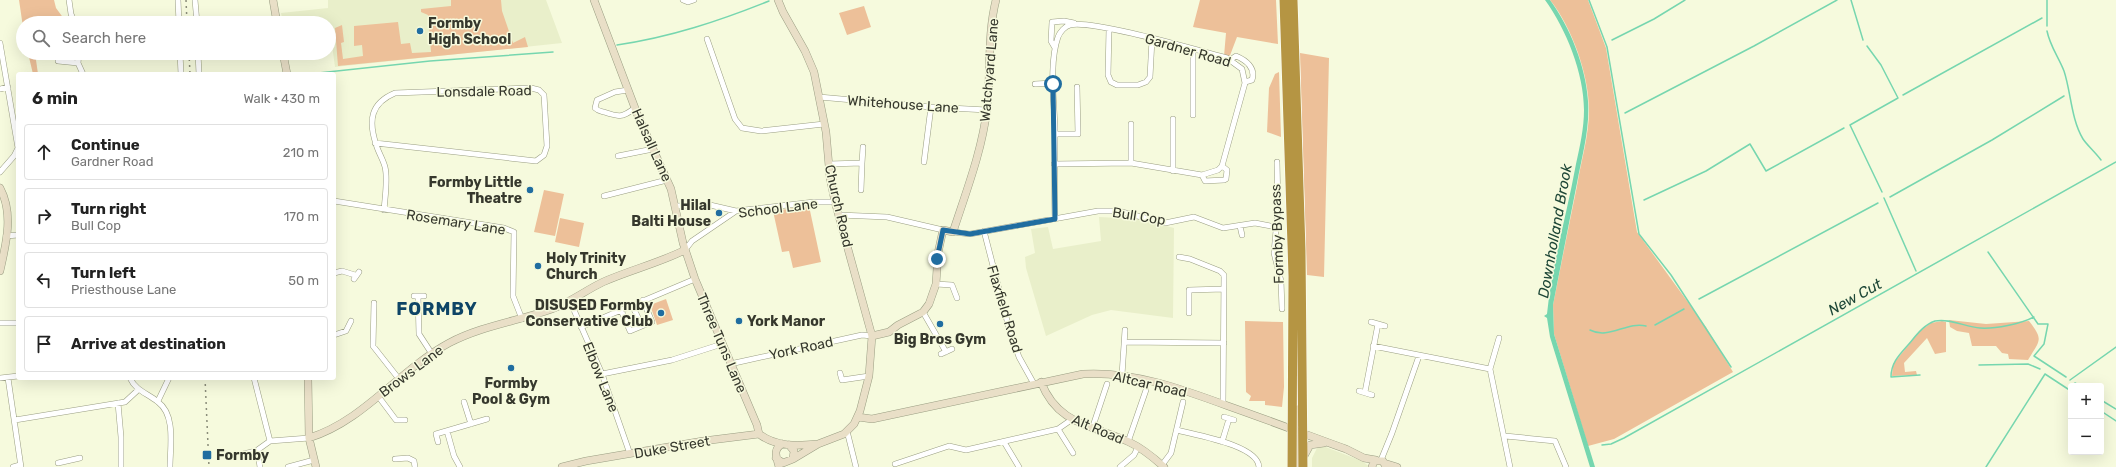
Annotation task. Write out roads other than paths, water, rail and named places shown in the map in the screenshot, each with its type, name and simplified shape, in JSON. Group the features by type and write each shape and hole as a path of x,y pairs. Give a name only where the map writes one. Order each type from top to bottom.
{"highway":[{"name":"Formby Bypass","path":"1284,0 1293,276 1292,467"},
{"name":"Formby Bypass","path":"1293,0 1304,467"}],"street":[{"path":"69,0 72,16"},
{"path":"178,0 179,16"},
{"path":"195,0 196,16"},
{"path":"273,0 276,16"},
{"name":"Halsall Lane","path":"594,0 635,108 667,180 676,206 684,247"},
{"path":"683,0 688,2 694,0"},
{"name":"Church Road","path":"778,0 808,57 819,97 835,202 872,336 869,376 858,417"},
{"name":"Watchyard Lane","path":"953,232 978,154 987,110 992,27 996,0"},
{"name":"Gardner Road","path":"1056,49 1051,41 1052,22 1064,21 1152,39 1230,60 1242,68 1245,82 1222,166 1227,170 1226,178 1224,180 1205,181 1202,175"},
{"name":"Gardner Road","path":"1055,219 1055,134 1053,84 1056,49 1058,36 1063,29 1077,24"},
{"path":"1109,29 1108,75 1111,82 1117,85 1138,85 1146,82 1150,77 1152,39"},
{"path":"707,39 735,119 742,128 762,131 824,124"},
{"path":"0,43 16,137"},
{"path":"1193,50 1193,115"},
{"path":"1230,60 1236,56 1239,57 1245,60 1252,68 1252,80 1245,82"},
{"path":"78,60 82,72"},
{"path":"180,60 181,72"},
{"path":"198,60 199,72"},
{"path":"284,60 287,72"},
{"path":"58,61 78,63"},
{"path":"1035,84 1053,84"},
{"path":"0,89 8,87"},
{"path":"1055,134 1078,134 1077,87"},
{"name":"Lonsdale Road","path":"375,143 536,161 544,155 547,146 544,95 539,90 531,88 395,93 382,98 376,106 373,115 375,143 386,168 384,210"},
{"path":"628,90 613,92 597,100 595,108 614,117 624,115 635,108"},
{"name":"Whitehouse Lane","path":"819,97 931,107 987,110"},
{"path":"924,162 931,107"},
{"path":"1173,119 1173,171"},
{"path":"1131,124 1131,163"},
{"path":"861,190 863,147"},
{"path":"618,156 653,149"},
{"path":"0,172 16,152"},
{"path":"1277,162 1274,260 1281,282 1282,310"},
{"path":"829,164 862,163"},
{"path":"1054,164 1131,163 1202,175 1211,173 1222,166"},
{"path":"604,196 667,180"},
{"path":"0,188 8,212 6,236 2,251 0,271"},
{"name":"Rosemary Lane","path":"336,202 504,228 514,232 513,296 522,319"},
{"name":"School Lane","path":"684,247 736,211 814,202 835,202"},
{"path":"676,206 710,205 736,211"},
{"name":"Bull Cop","path":"953,232 970,234 1098,211 1118,211 1165,223 1194,218 1223,228 1255,223 1276,228"},
{"path":"839,215 888,218 953,232"},
{"path":"1240,226 1242,235"},
{"path":"872,336 889,332 898,325 922,312 929,304 936,284 938,253 943,230"},
{"name":"Flaxfield Road","path":"984,231 1010,332 1018,357 1038,383"},
{"path":"6,236 16,235"},
{"name":"Three Tuns Lane","path":"684,247 695,279 757,425 759,434"},
{"name":"Brows Lane","path":"309,438 324,433 345,421 448,343 464,336 522,319 570,301 603,282 684,247"},
{"path":"1179,257 1190,259 1224,274 1223,404"},
{"path":"336,272 342,271 356,276"},
{"path":"581,327 695,279"},
{"path":"936,284 952,285 957,298"},
{"path":"1189,314 1189,290 1224,289"},
{"path":"419,296 419,334 432,354"},
{"path":"621,310 630,331 652,322 643,300"},
{"name":"Elbow Lane","path":"570,301 602,374 630,454"},
{"path":"374,303 373,346 399,379"},
{"path":"632,305 642,326"},
{"path":"922,312 943,353 952,349"},
{"path":"336,334 346,331 351,321"},
{"path":"1371,322 1384,326"},
{"path":"0,323 16,323"},
{"path":"1372,395 1362,391 1378,324"},
{"path":"1122,375 1125,330"},
{"name":"York Road","path":"730,364 862,335 872,336"},
{"path":"1499,338 1490,369 1505,436 1510,467"},
{"path":"1124,342 1224,343"},
{"path":"602,374 672,360 722,344"},
{"path":"1291,429 1298,422 1299,363 1302,345"},
{"path":"1373,346 1490,369"},
{"path":"1372,467 1382,463 1419,356"},
{"path":"840,373 842,380 869,376"},
{"name":"Altcar Road","path":"858,417 872,419 1083,374 1122,375 1179,389 1304,433 1364,458 1397,467"},
{"path":"0,378 16,376"},
{"path":"8,378 21,466 13,467"},
{"path":"131,380 138,390 158,401 167,412 169,418 170,467"},
{"path":"158,401 168,380"},
{"path":"255,380 270,441"},
{"path":"308,380 309,438 316,467"},
{"name":"Alt Road","path":"1038,383 1050,399 1070,420 1128,442 1138,447 1163,466"},
{"path":"1092,429 1107,384"},
{"path":"14,420 118,403 130,400 138,390"},
{"path":"1128,442 1146,390"},
{"path":"378,396 396,420 405,420"},
{"path":"464,402 471,424"},
{"path":"1163,466 1171,453 1183,402"},
{"path":"118,403 121,437 121,467"},
{"path":"1276,423 1286,420 1292,408"},
{"path":"786,444 776,449 776,456 783,463 790,462 818,444 847,431 858,417"},
{"path":"438,442 436,434 487,419"},
{"path":"1222,442 1229,419"},
{"path":"895,464 904,465 948,446 966,450 1058,429 1070,420"},
{"path":"1058,429 1070,451"},
{"path":"1176,430 1222,442 1250,453 1257,459 1259,467"},
{"path":"847,431 856,467"},
{"path":"447,432 454,456 460,467"},
{"path":"1297,467 1298,440 1300,435 1304,433"},
{"path":"759,434 767,440 776,456 779,467"},
{"name":"Duke Street","path":"562,467 703,441 759,434"},
{"path":"1505,436 1555,441 1566,467"},
{"path":"243,454 256,451 270,441 309,438"},
{"path":"767,440 786,444 818,444"},
{"path":"1004,442 1018,467"},
{"path":"1304,456 1312,444 1328,443"},
{"path":"786,444 794,451 790,462"},
{"path":"1120,467 1134,455 1138,447"},
{"path":"58,463 80,458"},
{"path":"394,459 408,458 414,461 415,467"},
{"name":"Altcar Road","path":"1364,458 1372,467"},
{"path":"259,460 260,467"},
{"path":"288,467 314,460"},
{"path":"67,461 68,467"}],"waterway":[{"path":"1589,0 1607,47 1639,234 1671,275 1731,367"},
{"path":"1612,40 1654,19 1685,0"},
{"path":"1625,113 1754,46 1837,0"},
{"path":"1851,0 1863,40"},
{"path":"2047,0 2047,26"},
{"path":"617,45 656,38 694,28 769,1"},
{"path":"1903,95 2042,18"},
{"path":"2047,31 2052,46 2064,71 2079,131 2084,141 2101,160"},
{"path":"1867,46 1881,65 1898,98 1850,125 1882,192"},
{"path":"328,72 430,61 553,52"},
{"path":"1890,197 1992,140 2064,96"},
{"path":"1644,200 1706,171 1750,144 1766,171 1844,128"},
{"name":"New Cut","path":"1602,445 1611,444 1624,438 2116,162"},
{"path":"1884,198 1916,271"},
{"path":"1699,299 1878,203"},
{"path":"1988,252 2038,324 2048,324 2044,344 2034,356 2066,377"},
{"path":"1655,325 1684,309"},
{"path":"1920,375 1891,377 1891,372 1894,363 1899,356 1927,325 1940,320 1980,328 2000,327 2029,320 2034,317"},
{"path":"1590,330 1604,333 1632,326 1646,326"},
{"path":"2070,380 2116,347"},
{"path":"1979,365 2028,364 2040,369"},
{"path":"1986,467 2045,374 2068,389"},
{"path":"2104,402 2116,409"},
{"path":"2104,413 2116,421"}],"railway":[{"path":"186,0 187,16"},
{"path":"189,60 190,72"},
{"path":"205,380 209,467"}],"place":[{"name":"Formby High School","path":"420,31"},
{"name":"Formby Little Theatre","path":"530,190"},
{"name":"Hilal Balti House","path":"719,213"},
{"name":"Holy Trinity Church","path":"538,266"},
{"name":"DISUSED Formby Conservative Club","path":"661,313"},
{"name":"York Manor","path":"739,321"},
{"name":"Big Bros Gym","path":"940,324"},
{"name":"Formby Pool & Gym","path":"511,368"},
{"name":"Formby","path":"207,455"}],"district":[{"name":"FORMBY","path":"437,309"}],"water label":[{"name":"Downholland Brook","path":"1555,231"}]}
